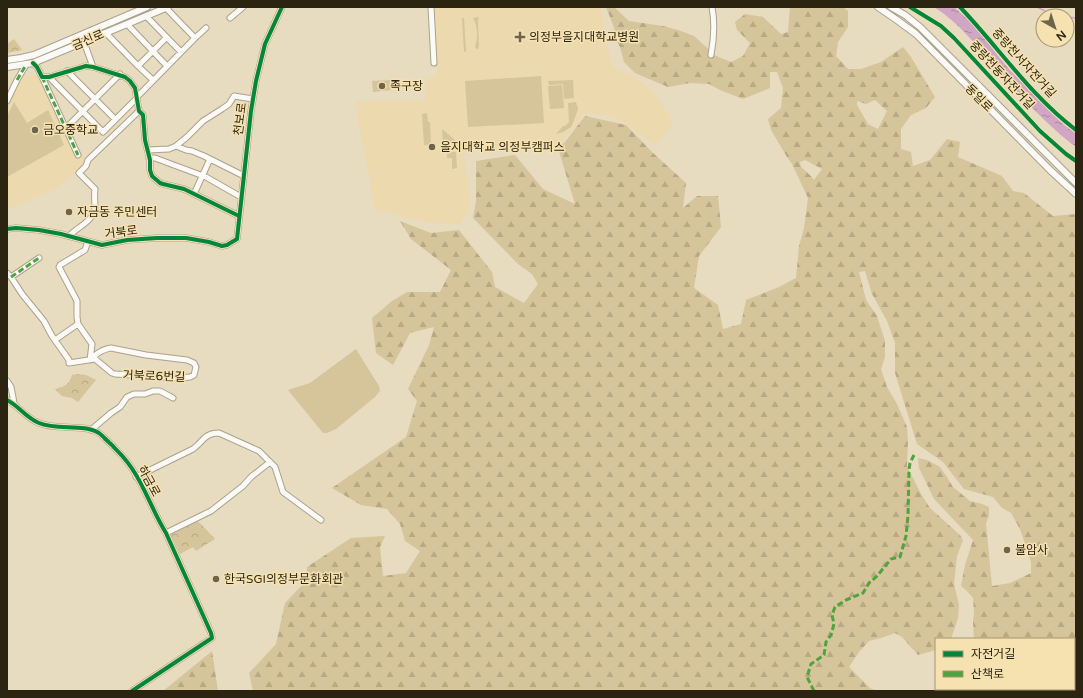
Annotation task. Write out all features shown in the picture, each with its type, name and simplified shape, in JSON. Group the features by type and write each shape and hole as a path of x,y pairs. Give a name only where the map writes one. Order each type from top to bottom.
{"street":[{"name":"금신로","path":"7,60 34,55 138,9 147,7"},
{"name":"금신로","path":"7,68 33,63 167,7"},
{"path":"167,7 195,38"},
{"path":"230,18 243,7"},
{"name":"천보로","path":"237,239 253,99 263,52 282,7"},
{"path":"431,7 434,63"},
{"path":"711,55 714,29 712,7"},
{"name":"동일로","path":"878,7 916,34 1050,170 1076,194"},
{"name":"동일로","path":"892,7 920,27 1076,183"},
{"path":"146,16 181,52"},
{"path":"127,24 167,66"},
{"path":"49,77 102,132 206,28"},
{"path":"106,33 153,80"},
{"path":"138,66 166,38"},
{"path":"84,42 93,66"},
{"path":"33,63 37,67 42,77 78,155"},
{"path":"7,101 26,65"},
{"path":"42,77 49,77 81,66 93,66 126,77 135,88 139,111 143,115 145,140 152,176 160,183 194,194 239,216"},
{"path":"67,71 115,119"},
{"path":"66,128 120,74"},
{"path":"148,150 169,149 176,146 187,138 203,121 229,104 234,96 253,99"},
{"path":"69,236 74,230 88,222 95,210 95,189 78,174 86,166 88,160 139,111"},
{"path":"176,146 192,151 244,176"},
{"path":"149,158 155,158 206,177 241,197"},
{"path":"194,194 210,159"},
{"name":"거북로","path":"7,229 16,228 40,230 102,245 157,238 186,238 222,246 228,245 237,239"},
{"path":"88,241 85,250 59,267 77,301 78,324 92,344 93,359"},
{"path":"9,275 39,258"},
{"name":"거북로6번길","path":"9,275 44,321 69,360 69,363 93,359 97,354 111,348 146,355 187,360 194,363 196,367 192,377 179,378 115,374 93,359"},
{"path":"55,340 78,324"},
{"path":"7,381 14,404"},
{"path":"91,430 120,407 127,397 134,394 145,394 153,391 160,392 173,398"},
{"name":"하금로","path":"7,400 39,424 61,428 84,428 99,433 124,458 147,495 166,533 211,633 212,638 132,691"},
{"path":"136,477 193,449 205,437 213,433 219,433 259,452 275,467 283,492 321,520"},
{"path":"166,533 211,512 270,462"}],"shaded area":[{"name":"을지대학교 의정부캠퍼스","path":"433,7 600,7 612,67 630,74 653,91 670,117 672,125 656,146 624,122 605,114 582,114 576,126 558,145 464,149 470,206 460,225 424,222 375,209 355,101 425,100 426,78 437,76"},
{"name":"금오중학교","path":"35,75 40,78 75,156 82,154 85,162 59,187 17,206 7,208 7,107 23,76"}],"green space":[{"path":"606,7 614,7 629,21 663,26 694,36 716,56 731,62 743,56 750,43 737,30 735,22 745,14 763,17 781,34 788,32 790,7 843,7 848,11 848,27 838,42 836,56 848,69 861,69 881,62 903,47 911,57 935,97 926,108 911,115 901,129 901,149 911,152 913,166 930,160 947,139 960,142 958,157 1002,176 1013,191 1024,193 1053,216 1076,214 1076,691 941,691 1075,690 1075,638 974,638 973,598 961,586 965,565 973,540 934,499 919,468 918,458 927,460 940,467 953,487 970,501 989,507 989,516 986,523 992,586 1010,583 1031,573 1031,562 1020,529 1011,513 1002,508 993,497 964,489 943,462 917,444 895,373 895,343 887,321 872,294 865,271 859,272 866,300 877,316 885,341 885,357 881,369 887,387 897,404 907,427 907,466 930,508 960,535 963,540 957,556 954,584 959,605 958,618 951,638 935,638 935,650 918,655 902,637 895,633 869,641 859,652 849,667 870,688 877,691 253,691 249,673 276,644 285,603 306,581 307,567 351,538 385,536 380,547 383,576 406,573 420,551 405,541 400,524 387,509 361,505 332,488 406,437 417,401 408,389 429,345 434,327 410,333 393,365 376,353 372,318 392,301 407,292 440,292 451,270 411,239 400,221 431,233 459,230 492,272 495,287 524,303 538,284 532,274 518,264 473,218 476,201 476,161 515,155 543,189 575,204 558,148 565,142 585,116 626,125 653,153 686,183 683,208 697,196 718,196 721,227 699,256 694,288 718,305 723,329 741,324 746,300 779,287 796,278 799,246 804,228 808,198 792,164 771,130 768,119 781,108 783,88 777,72 770,72 770,88 743,99 709,84 690,83 668,87 635,73 624,62 620,47 615,38 615,30","holes":["875,100 887,111 878,129 868,124 857,105 857,101 866,104","805,160 822,169 814,180 801,167 800,162"]},
{"path":"479,17 479,46 477,49 475,47 477,40 477,28 473,18"},
{"path":"462,18 464,18 466,51 464,52"},
{"path":"14,39 22,50 7,53 7,44"},
{"path":"541,76 544,123 468,127 465,81"},
{"name":"족구장","path":"391,80 391,90 373,92 372,81"},
{"path":"573,80 574,98 564,99 563,84 549,85 548,81"},
{"path":"562,85 564,108 550,109 548,86"},
{"path":"14,102 27,123 48,110 64,145 7,177 7,116"},
{"path":"576,102 578,109 571,127 557,134 563,126 569,122 568,103"},
{"path":"427,113 428,122 430,122 431,145 424,145 422,114"},
{"path":"442,129 455,140 455,143 443,144"},
{"path":"447,152 456,152 457,168 452,169 452,158 447,158"},
{"path":"356,349 379,386 380,391 375,397 336,429 323,433 288,390 310,383"},
{"path":"72,375 86,375 96,380 78,402 72,398 62,396 55,389 66,385"},
{"path":"196,521 200,523 215,539 196,551 193,547 180,554 171,535"},
{"path":"212,651 218,691 163,691"}],"water":[{"path":"934,7 954,7 972,23 1008,68 1064,125 1076,133 1076,147 1046,122 1027,103 962,29"}],"marked path":[{"path":"17,80 26,65"},
{"path":"42,77 78,155"},
{"path":"11,277 39,258"},
{"path":"814,691 807,677 811,664 824,655 826,642 831,635 834,624 832,615 835,607 846,600 863,593 869,583 891,559 900,557 906,536 909,470 910,463 914,455"}],"cycle path":[{"path":"7,229 16,228 39,230 61,234 102,245 127,240 186,238 222,246 227,245 237,239 251,111 256,81 265,44 282,7"},
{"name":"중랑천동자전거길","path":"910,7 941,26 954,38 1040,131 1076,161"},
{"name":"중랑천서자전거길","path":"960,7 1044,102 1076,130"},
{"path":"33,63 37,67 42,77 49,77 86,66 125,77 135,88 139,111 143,115 145,140 152,176 160,183 184,189 239,216"},
{"path":"7,400 34,421 39,423 54,427 85,428 93,430 99,433 123,456 142,485 166,533 211,633 212,638 132,691"}],"place":[{"name":"의정부을지대학교병원","path":"520,37"},
{"name":"족구장","path":"382,86"},
{"name":"금오중학교","path":"35,130"},
{"name":"을지대학교 의정부캠퍼스","path":"432,147"},
{"name":"자금동 주민센터","path":"69,212"},
{"name":"불암사","path":"1007,550"},
{"name":"한국SGI의정부문화회관","path":"216,579"}]}
